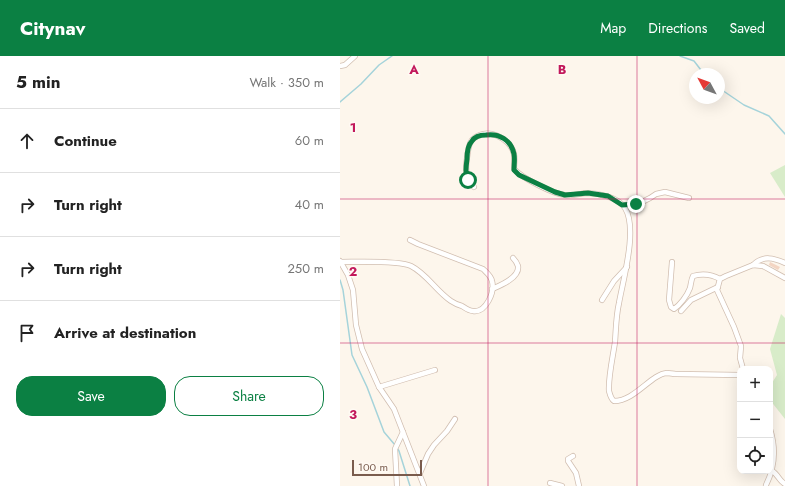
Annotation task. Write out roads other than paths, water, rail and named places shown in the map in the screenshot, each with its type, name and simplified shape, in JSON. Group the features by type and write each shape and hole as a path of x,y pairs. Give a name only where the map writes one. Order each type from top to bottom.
{"street":[{"path":"340,66 345,66 355,56"},
{"path":"474,187 466,174 468,148 472,141 479,136 494,134 499,135 511,146 514,154 514,170 519,175 555,192 565,195 588,193 608,196 622,205 629,216 630,228 627,268 616,321 609,390 614,402 620,402 633,395 660,375 666,373 737,375"},
{"path":"622,205 636,204 656,194 665,192 689,198"},
{"path":"340,261 380,262 411,266 422,273 451,301 472,312 479,310 488,302 493,282 489,275 483,270 410,240"},
{"path":"492,289 504,284 512,278 518,270 518,265 513,258"},
{"path":"742,366 740,358 741,346 717,290 720,279 753,265 757,261 770,258 785,263"},
{"path":"340,261 348,275 353,290 356,325 362,349 378,387 394,409 424,486"},
{"path":"672,262 669,300 671,307 674,309 688,292 693,276 702,274 712,275 720,279"},
{"path":"753,265 763,266 785,278"},
{"path":"602,300 614,281 627,268"},
{"path":"681,311 691,300 718,287"},
{"path":"378,387 435,370"},
{"path":"420,473 428,454 456,419"},
{"path":"397,486 395,449 403,432"},
{"path":"773,440 773,468"},
{"path":"573,456 568,459 568,461 576,473 579,486"},
{"path":"773,472 785,484"},
{"path":"767,486 771,474"},
{"path":"550,483 562,486"}],"waterway":[{"path":"340,102 361,84 379,65 392,56"},
{"path":"680,56 694,61 699,68"},
{"path":"725,92 744,105 769,116 785,134"},
{"path":"340,280 343,290 352,355 367,387 384,432 395,445"},
{"path":"397,448 410,486"}]}
